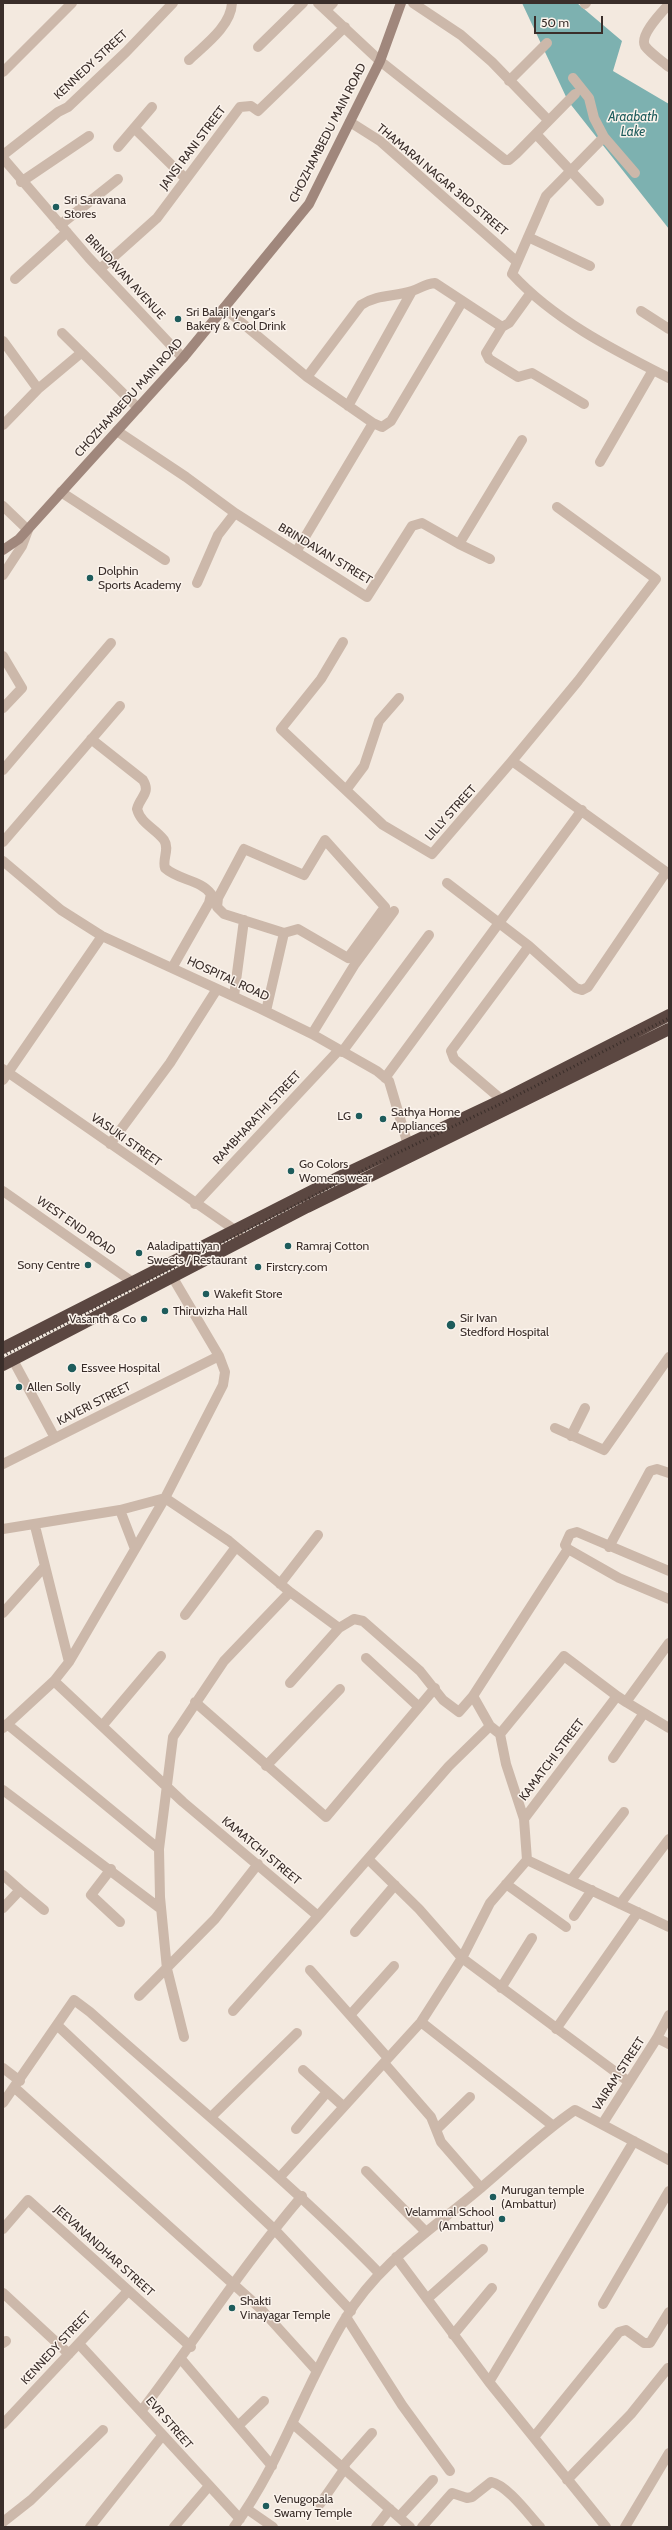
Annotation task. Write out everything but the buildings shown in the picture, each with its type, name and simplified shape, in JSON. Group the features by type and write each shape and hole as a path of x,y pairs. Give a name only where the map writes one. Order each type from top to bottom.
{"highway":[{"path":"3,1348 235,1230 502,1100 669,1014"},
{"path":"8,1363 314,1204 669,1029"}],"street":[{"path":"3,72 72,3"},
{"name":"KENNEDY STREET","path":"3,156 58,112 68,107 173,3"},
{"path":"190,60 225,24 232,13 232,3"},
{"path":"258,47 303,3"},
{"path":"318,3 330,7 345,27 380,61 505,160 509,160 574,94"},
{"name":"CHOZHAMBEDU MAIN ROAD","path":"3,550 19,539 28,530 183,358 309,204 380,61 401,3"},
{"path":"413,3 461,35 492,62 548,120"},
{"path":"669,4 645,34 644,40 645,46 669,67"},
{"name":"JANSI RANI STREET","path":"100,269 157,218 240,107 251,106 258,111 345,27"},
{"path":"509,81 547,43"},
{"path":"573,78 589,98 594,118 604,137 635,173"},
{"path":"118,147 152,108"},
{"name":"THAMARAI NAGAR 3RD STREET","path":"350,122 380,141 516,261"},
{"path":"134,128 186,179"},
{"path":"536,134 571,169 599,201"},
{"path":"21,182 89,136"},
{"path":"604,137 546,196 516,261 512,274 530,294 607,346 669,378"},
{"name":"BRINDAVAN AVENUE","path":"3,156 21,182 183,358"},
{"path":"15,278 63,228 118,179"},
{"path":"528,237 590,266"},
{"path":"307,377 361,304 371,298 412,291 425,284 435,283 502,327"},
{"path":"348,406 412,291"},
{"path":"530,294 509,323 502,327 486,353 489,359 518,377 532,373 584,404"},
{"path":"224,308 307,377 373,424 382,427 391,421 443,331 462,302"},
{"path":"641,311 669,329"},
{"path":"62,333 81,354 138,408"},
{"path":"3,341 38,389"},
{"path":"3,425 38,389 81,354"},
{"path":"600,462 653,370"},
{"path":"296,552 373,424"},
{"name":"BRINDAVAN STREET","path":"117,431 186,477 235,513 367,597 412,526 422,523 459,544"},
{"path":"490,559 459,544 522,440"},
{"path":"61,492 165,560"},
{"path":"3,506 28,530 22,546 3,575"},
{"path":"447,883 529,946 576,988 582,990 588,987 668,873 512,761 656,579 557,507"},
{"path":"197,583 218,536 235,513"},
{"name":"LILLY STREET","path":"343,642 321,679 281,729 383,826 432,854 512,761"},
{"path":"3,770 111,643"},
{"path":"3,656 22,688 3,708"},
{"path":"346,790 364,766 379,722 399,698"},
{"path":"3,842 120,706"},
{"path":"91,739 143,780 147,786 137,809 142,820 163,840 167,847 164,865 168,871 205,888 211,894 210,903 172,968"},
{"path":"385,1078 500,924 582,810"},
{"path":"325,840 385,907 348,958 298,929 284,933 224,914 216,907 218,898 244,849 304,875 325,840"},
{"name":"HOSPITAL ROAD","path":"4,864 61,910 102,936 234,996 312,1034 385,1078 389,1081 394,1092 408,1145"},
{"path":"312,1034 355,964 394,911"},
{"path":"234,996 244,920"},
{"path":"266,1011 284,933"},
{"name":"RAMBHARATHI STREET","path":"195,1204 341,1051 429,935"},
{"path":"5,1074 102,936"},
{"path":"502,1100 454,1060 451,1051 529,946"},
{"path":"110,1144 170,1064 218,989"},
{"name":"VASUKI STREET","path":"5,1074 235,1230"},
{"name":"WEST END ROAD","path":"5,1194 134,1282"},
{"path":"235,1230 242,1242"},
{"path":"159,1849 5,1726 54,1681 69,1662 165,1498 223,1385 225,1372 219,1356 173,1278"},
{"path":"134,1282 140,1295"},
{"name":"KAVERI STREET","path":"3,1464 219,1356"},
{"path":"555,1428 604,1450 669,1357"},
{"path":"8,1363 55,1438"},
{"path":"572,1436 585,1408"},
{"path":"609,1547 650,1471 657,1469 669,1473"},
{"path":"3,1529 35,1526 120,1510 165,1498"},
{"path":"165,1498 236,1548 290,1592 339,1628"},
{"path":"120,1510 135,1549"},
{"path":"35,1526 69,1662"},
{"path":"669,1571 574,1532 565,1545 568,1550 620,1578 669,1599"},
{"path":"280,1584 318,1535"},
{"path":"186,1615 236,1548"},
{"path":"290,1683 339,1628 354,1619 363,1621 420,1671 443,1700 459,1712 473,1696 568,1550"},
{"path":"3,1613 45,1566"},
{"path":"184,2037 168,1969 161,1909 159,1849 168,1788 173,1736 224,1661 290,1592"},
{"name":"KAMATCHI STREET","path":"524,1819 669,1644"},
{"path":"102,1726 161,1656"},
{"path":"473,1696 490,1726 500,1734 564,1656 622,1699 669,1728"},
{"path":"366,1658 419,1707"},
{"name":"KAMATCHI STREET","path":"54,1681 183,1802 318,1916"},
{"path":"195,1702 266,1766 326,1817 435,1688"},
{"path":"266,1766 340,1689"},
{"path":"613,1758 644,1713"},
{"path":"232,2011 318,1916 449,1766 490,1726"},
{"name":"KAMATCHI STREET","path":"500,1734 506,1764 524,1819"},
{"path":"3,1790 111,1869 161,1909"},
{"path":"571,1880 624,1812"},
{"path":"280,2177 421,2022 462,1958 490,1903 527,1860 524,1819"},
{"path":"620,1904 669,1840"},
{"path":"368,1859 419,1909 462,1958 629,2082"},
{"path":"527,1860 669,1927"},
{"path":"139,1996 168,1969 215,1919 258,1864"},
{"path":"111,1869 91,1895 120,1922"},
{"path":"3,1875 44,1910"},
{"path":"506,1884 566,1927"},
{"path":"355,1932 395,1885"},
{"path":"3,1908 20,1890"},
{"path":"574,1916 592,1890"},
{"path":"556,2029 638,1912"},
{"path":"501,1988 532,1938"},
{"path":"351,2014 394,1966"},
{"path":"310,1970 351,2014 431,2117 442,2142 481,2188"},
{"path":"3,2103 74,2000 90,2012 302,2196 379,2273"},
{"name":"VAIRAM STREET","path":"552,2126 578,2110 603,2123 657,2038 669,2015"},
{"path":"237,2523 272,2466 316,2370 348,2314 379,2273 425,2231 481,2188 552,2126 421,2022"},
{"path":"57,2025 274,2229 348,2314 402,2405 450,2470"},
{"path":"211,2117 297,2033"},
{"path":"657,2038 669,2044"},
{"path":"3,2068 17,2084 261,2309 316,2370"},
{"path":"303,2070 343,2106"},
{"path":"296,2129 327,2092"},
{"path":"437,2129 470,2097"},
{"path":"603,2123 669,2160"},
{"path":"489,2382 634,2141"},
{"path":"366,2170 425,2231"},
{"path":"603,2304 669,2191"},
{"path":"142,2410 191,2347 233,2283 274,2229 302,2196"},
{"name":"JEEVANANDHAR STREET","path":"3,2229 28,2200 191,2347"},
{"path":"427,2299 483,2250"},
{"path":"396,2257 489,2382 606,2527"},
{"path":"453,2335 492,2288"},
{"name":"KENNEDY STREET","path":"3,2424 128,2291"},
{"path":"3,2293 69,2354"},
{"path":"534,2437 619,2332 626,2330 644,2343 650,2343 669,2312"},
{"name":"EVR STREET","path":"79,2344 142,2410 162,2436 209,2486 237,2523"},
{"path":"181,2359 272,2466"},
{"path":"567,2480 631,2414 668,2368"},
{"path":"238,2426 264,2401"},
{"path":"292,2423 344,2467 390,2509 403,2523 432,2480"},
{"path":"3,2522 31,2500 102,2430"},
{"path":"320,2504 344,2467 372,2433"},
{"path":"90,2527 162,2436"},
{"path":"625,2527 669,2453"},
{"path":"422,2527 452,2493 467,2498 472,2497 491,2482 496,2483 513,2498 540,2527"},
{"path":"174,2527 209,2486"},
{"path":"246,2509 273,2527"},
{"path":"376,2527 390,2509"}],"water":[{"name":"Araabath Lake","path":"522,3 577,3 622,41 613,71 669,104 669,229 568,101"}],"railway":[{"path":"3,1356 393,1155 498,1105 669,1018"}],"place":[{"name":"Sri Saravana Stores","path":"56,207"},
{"name":"Sri Balaji Iyengar's Bakery & Cool Drink","path":"178,319"},
{"name":"Dolphin Sports Academy","path":"90,578"},
{"name":"LG","path":"359,1116"},
{"name":"Sathya Home Appliances","path":"383,1119"},
{"name":"Go Colors Womens wear","path":"291,1171"},
{"name":"Ramraj Cotton","path":"288,1246"},
{"name":"Aaladipattiyan Sweets / Restaurant","path":"139,1253"},
{"name":"Sony Centre","path":"88,1265"},
{"name":"Firstcry.com","path":"258,1267"},
{"name":"Wakefit Store","path":"206,1294"},
{"name":"Thiruvizha Hall","path":"165,1311"},
{"name":"Vasanth & Co","path":"144,1319"},
{"name":"Sir Ivan Stedford Hospital","path":"451,1325"},
{"name":"Essvee Hospital","path":"72,1368"},
{"name":"Allen Solly","path":"19,1387"},
{"name":"Murugan temple (Ambattur)","path":"493,2197"},
{"name":"Velammal School (Ambattur)","path":"502,2219"},
{"name":"Shakti Vinayagar Temple","path":"232,2308"},
{"name":"Venugopala Swamy Temple","path":"266,2506"}]}
